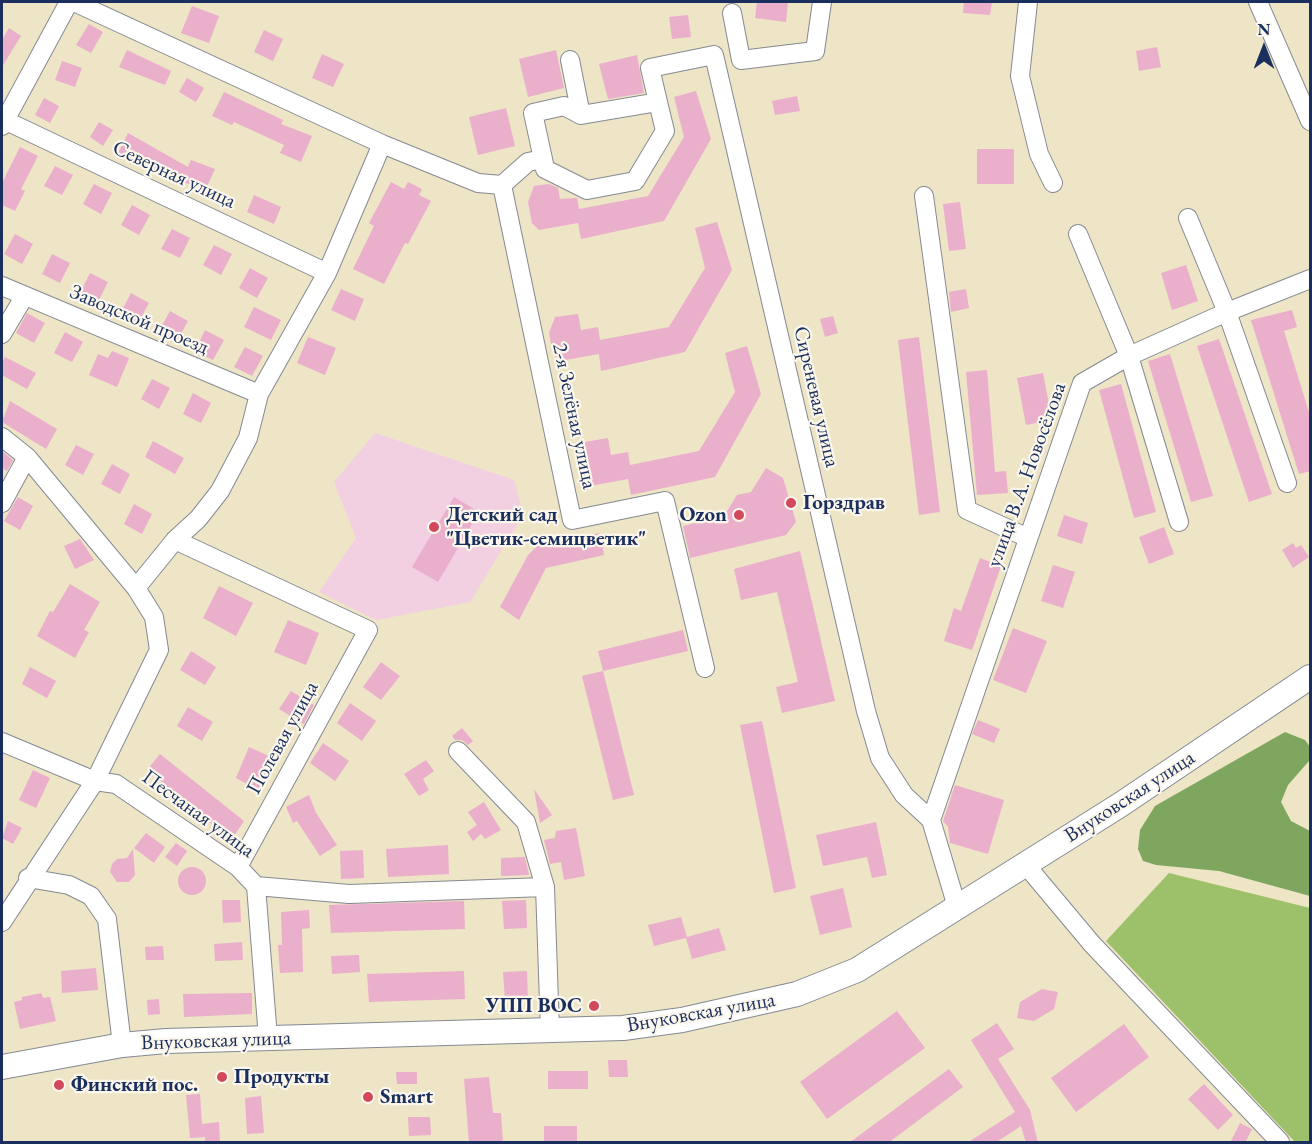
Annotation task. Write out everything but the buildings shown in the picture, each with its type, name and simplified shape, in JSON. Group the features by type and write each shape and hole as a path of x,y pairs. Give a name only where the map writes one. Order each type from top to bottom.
{"main road":[{"name":"Внуковская улица","path":"2,1067 122,1045 268,1038 623,1028 682,1020 797,994 857,970 1240,726 1311,677"}],"street":[{"path":"3,122 69,2"},
{"path":"74,2 382,144 478,183 502,185 528,162 543,159"},
{"path":"732,13 741,60 814,51 822,2"},
{"path":"1028,2 1020,76 1039,154 1053,183"},
{"path":"1258,2 1311,121"},
{"name":"Сиреневая улица","path":"658,102 650,68 714,55 866,711 880,758 904,795 931,820"},
{"path":"570,60 581,115"},
{"path":"658,102 665,131 635,181 587,190 545,169 533,113 564,106 581,115 658,102"},
{"name":"Северная улица","path":"3,122 327,273"},
{"path":"136,588 175,540 188,532 220,491 248,438 260,394 327,273 382,144"},
{"name":"2-я Зелёная улица","path":"502,185 572,520 665,501 705,668"},
{"path":"924,196 967,510 1028,538"},
{"path":"1188,218 1227,312 1287,483"},
{"path":"1078,234 1130,356 1179,522"},
{"name":"улица В.А. Новосёлова","path":"931,820 1082,383 1130,356 1227,312 1311,279"},
{"name":"Заводской проезд","path":"2,286 260,394"},
{"path":"2,334 24,297"},
{"path":"2,437 27,457 136,588 154,617 159,650 95,781 28,878 2,922"},
{"path":"2,503 27,457"},
{"name":"Полевая улица","path":"175,540 368,630 238,867"},
{"name":"Песчаная улица","path":"2,742 95,781 116,784 138,796 238,867 256,886 268,1038"},
{"path":"458,751 526,822 545,887 550,1031"},
{"path":"931,820 957,907"},
{"path":"1025,864 1092,944 1280,1143"},
{"path":"28,878 69,885 91,896 107,919 122,1045"},
{"path":"256,886 349,894 545,887"}],"shaded area":[{"name":"Детский сад \"Цветик-семицветик\"","path":"375,433 514,480 523,515 470,602 376,620 319,592 356,538 334,482"}],"green space":[{"path":"1285,732 1305,740 1310,747 1309,761 1288,785 1281,802 1291,821 1310,831 1310,896 1219,871 1156,865 1143,861 1138,849 1140,830 1155,806"},
{"path":"1169,873 1310,908 1310,1142 1295,1142 1106,941"}],"place":[{"name":"Горздрав","path":"791,503"},
{"name":"Ozon","path":"739,515"},
{"name":"Детский сад \"Цветик-семицветик\"","path":"434,527"},
{"name":"УПП ВОС","path":"594,1006"},
{"name":"Продукты","path":"222,1077"},
{"name":"Финский пос.","path":"59,1085"},
{"name":"Smart","path":"368,1097"}]}
